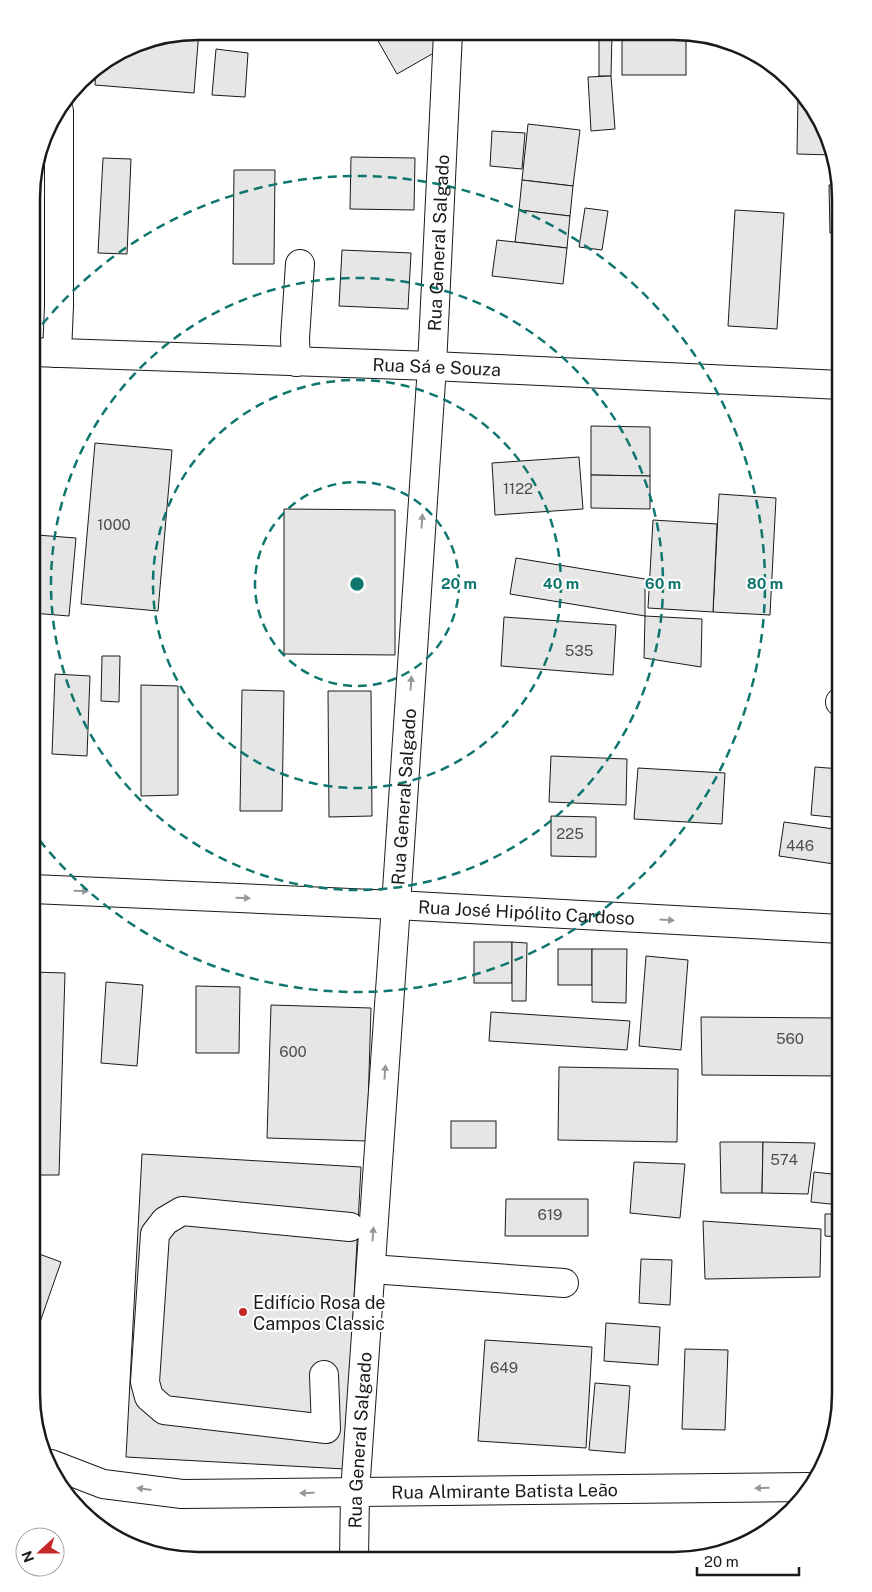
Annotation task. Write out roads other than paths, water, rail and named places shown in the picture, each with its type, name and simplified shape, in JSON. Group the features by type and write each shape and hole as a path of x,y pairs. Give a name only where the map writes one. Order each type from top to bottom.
{"street":[{"name":"Rua General Salgado","path":"354,1552 355,1492 432,366 448,40"},
{"path":"45,353 59,306 59,123"},
{"path":"296,362 295,338 300,264"},
{"name":"Rua Sá e Souza","path":"45,353 432,366 832,385"},
{"name":"Rua José Hipólito Cardoso","path":"40,889 396,905 832,929"},
{"path":"316,1236 350,1227 182,1211 165,1221 155,1234 145,1382 148,1398 164,1410 326,1429 324,1375"},
{"path":"371,1269 564,1283"},
{"name":"Rua Almirante Batista Leão","path":"58,1467 102,1484 182,1494 801,1487"}],"place":[{"name":"Edifício Rosa de Campos Classic","path":"243,1312"}]}
